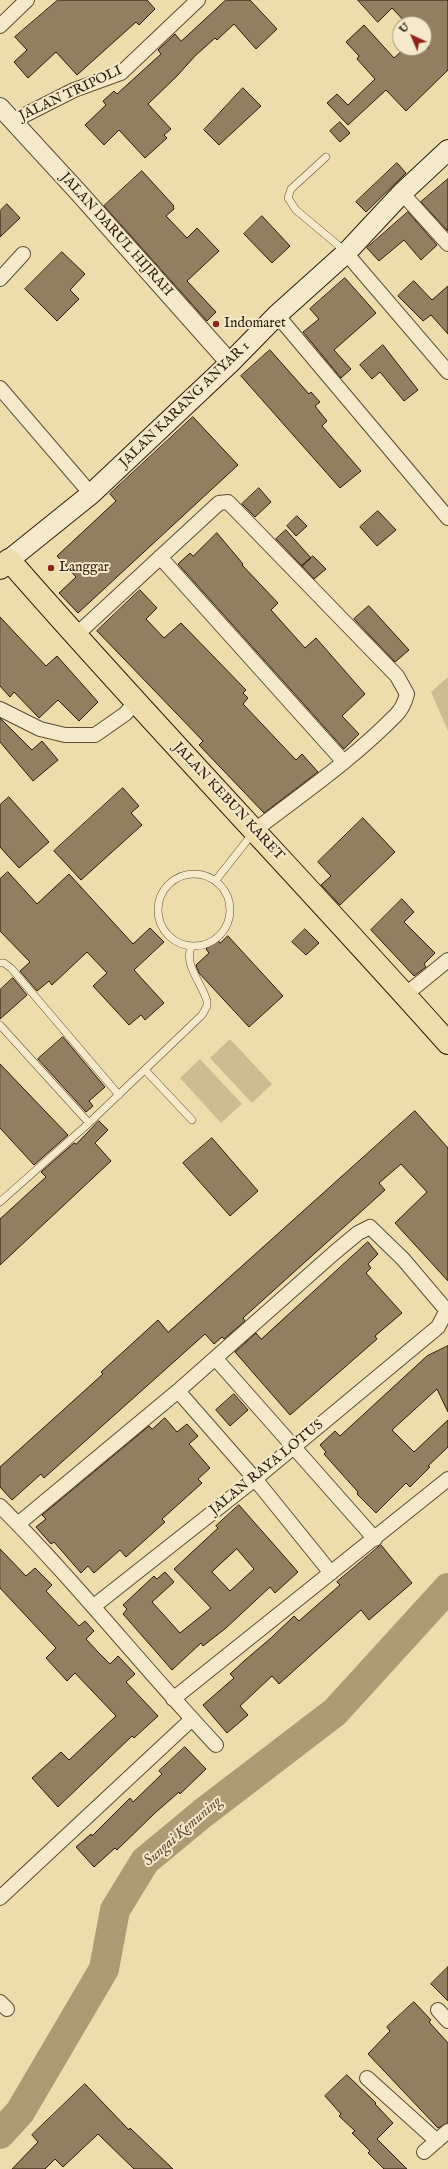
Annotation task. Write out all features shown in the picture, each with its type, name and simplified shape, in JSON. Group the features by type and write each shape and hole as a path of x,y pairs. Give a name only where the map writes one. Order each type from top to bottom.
{"main road":[{"name":"JALAN KARANG ANYAR 1","path":"4,564 90,494 230,364 277,315 346,253 402,193 448,150"},
{"name":"JALAN KEBUN KARET","path":"4,564 75,636 448,1043"}],"street":[{"path":"0,26 27,0"},
{"name":"JALAN TRIPOLI","path":"13,121 74,90 121,73 198,0"},
{"name":"JALAN DARUL HIJRAH","path":"0,107 230,364"},
{"path":"402,193 448,244"},
{"path":"346,253 448,372"},
{"path":"0,279 23,254"},
{"path":"277,315 448,518"},
{"path":"0,388 90,494"},
{"path":"75,636 219,502 228,502 397,676 407,694 404,703 396,715 344,762 254,831"},
{"path":"160,557 344,762"},
{"path":"0,709 40,729 65,734 96,735 125,714 136,702"},
{"path":"405,995 448,960"},
{"path":"18,1524 216,1359 334,1252 358,1233 370,1227 403,1260 447,1310 443,1327"},
{"name":"JALAN RAYA LOTUS","path":"94,1606 255,1480 443,1327"},
{"path":"216,1359 375,1539"},
{"path":"178,1391 255,1480 331,1573"},
{"path":"173,1699 375,1539 448,1479"},
{"path":"0,1506 94,1606 173,1699 216,1745"},
{"path":"0,1898 192,1719"},
{"path":"438,2010 448,2021"},
{"path":"367,2078 437,2141"},
{"path":"424,2152 448,2131"}],"lane":[{"path":"326,157 291,189 288,198 296,210 346,253"},
{"path":"216,880 254,831"},
{"path":"197,873 216,880 228,894 231,913 225,931 210,944 191,947 173,941 161,926 157,907 164,889 178,877 197,873"},
{"path":"0,1202 89,1123 197,1020 207,1006 205,995 188,959 191,947"},
{"path":"0,963 4,963 11,968 119,1095"},
{"path":"0,1025 89,1123"},
{"path":"145,1070 192,1120"}],"shaded area":[{"path":"448,677 448,731 431,692"},
{"path":"230,1039 272,1084 252,1103 210,1058"},
{"path":"200,1059 242,1104 221,1123 180,1078"}],"building":[{"path":"58,0 147,0 155,9 139,25 136,22 77,75 56,52 28,78 14,62 27,50 15,37"},
{"path":"226,0 250,0 277,29 256,49 234,24 217,40 215,38 195,56 148,104 171,129 164,135 167,138 145,158 119,130 104,145 85,125 106,105 103,101 114,91 117,94 161,54 158,50 175,34 181,41"},
{"path":"358,0 448,0 448,70 406,111 386,90 348,125 327,103 337,94 348,105 375,79 357,59 359,56 346,42 364,25 394,58 396,56 432,56 432,16 400,16 392,8 378,22"},
{"path":"243,88 261,106 219,145 204,130"},
{"path":"340,122 350,133 340,142 330,131"},
{"path":"397,163 406,173 366,212 356,202"},
{"path":"142,171 174,206 174,209 166,216 187,238 197,228 219,251 187,281 216,312 207,321 104,206"},
{"path":"448,179 448,231 421,202"},
{"path":"7,204 20,218 0,237 0,211"},
{"path":"408,212 437,245 421,260 404,240 379,261 367,248"},
{"path":"262,216 290,246 272,263 244,234"},
{"path":"62,252 85,274 70,290 79,299 57,321 25,289"},
{"path":"345,278 376,313 334,350 351,369 341,378 303,332 319,319 310,309"},
{"path":"414,281 432,300 448,286 448,334 431,315 423,321 398,296"},
{"path":"383,345 418,390 404,401 380,372 372,379 360,365"},
{"path":"270,350 309,394 311,392 320,402 315,406 327,421 322,426 361,471 340,488 241,376"},
{"path":"193,417 238,465 78,613 59,593 76,577 57,556 116,501 110,494"},
{"path":"259,488 271,502 255,517 242,504"},
{"path":"378,511 396,530 377,546 360,527"},
{"path":"297,516 307,526 296,536 287,526"},
{"path":"286,530 311,558 302,566 276,539"},
{"path":"217,533 243,564 242,565 278,603 271,610 305,648 316,638 365,694 342,716 359,734 344,749 178,564 190,553 193,556"},
{"path":"313,556 326,569 314,579 302,566"},
{"path":"140,590 157,608 146,619 164,638 181,623 246,690 243,693 248,698 243,704 296,760 302,754 318,772 264,813 199,745 203,741 97,631"},
{"path":"369,606 409,650 395,662 354,619"},
{"path":"0,617 46,666 57,656 98,702 79,721 58,700 39,718 14,692 10,697 0,686"},
{"path":"0,718 32,750 42,741 58,760 33,781 0,742"},
{"path":"123,788 139,806 131,813 142,825 81,880 54,851"},
{"path":"9,797 49,842 19,868 0,847 0,805"},
{"path":"363,818 395,852 340,905 321,885 331,876 318,862"},
{"path":"8,872 37,904 69,874 133,944 150,928 164,942 134,970 164,1003 145,1020 141,1015 129,1025 93,986 107,973 87,952 52,985 49,981 37,991 20,971 30,962 0,931 0,879"},
{"path":"402,899 414,912 404,922 435,953 424,964 426,967 414,976 371,930"},
{"path":"305,929 319,943 306,955 292,942"},
{"path":"228,936 283,996 249,1027 199,973 196,965 209,953 206,949 217,939 220,943"},
{"path":"13,978 27,995 0,1019 0,990"},
{"path":"63,1037 105,1087 89,1101 93,1106 86,1112 38,1059"},
{"path":"0,1064 68,1135 34,1165 0,1128"},
{"path":"415,1111 448,1148 448,1281 395,1223 427,1192 401,1164 379,1183 385,1190 243,1318 245,1321 224,1339 222,1337 214,1344 205,1334 44,1478 41,1474 12,1500 0,1487 0,1467 103,1374 101,1372 158,1320 168,1332"},
{"path":"99,1121 108,1130 95,1143 111,1161 0,1265 0,1219 46,1177 41,1172 74,1143 76,1144"},
{"path":"212,1138 258,1191 230,1216 183,1163"},
{"path":"368,1242 378,1254 368,1264 371,1268 366,1273 402,1313 375,1336 377,1339 290,1415 235,1352 256,1333 261,1339"},
{"path":"448,1346 448,1412 437,1389 392,1430 414,1452 448,1420 448,1447 428,1466 430,1467 410,1487 406,1483 376,1513 357,1494 358,1492 324,1454 326,1452 320,1445 335,1431 340,1436 427,1356"},
{"path":"234,1394 248,1410 230,1426 216,1410"},
{"path":"165,1418 177,1432 187,1424 198,1436 189,1444 210,1468 198,1479 202,1483 162,1519 165,1522 126,1557 120,1550 94,1573 88,1566 81,1573 54,1542 51,1544 36,1527 46,1519 42,1515 149,1426 152,1429"},
{"path":"239,1505 298,1572 275,1593 270,1587 226,1628 203,1646 201,1643 172,1670 123,1614 127,1609 123,1605 154,1576 157,1579 165,1572 174,1582 152,1602 180,1633 211,1608 174,1569 218,1528 216,1526","holes":["237,1549 254,1569 230,1591 212,1572"]},
{"path":"381,1545 412,1583 369,1620 361,1610 279,1684 272,1676 240,1706 248,1715 227,1733 203,1705 234,1678 230,1674 294,1616 299,1621 340,1585 337,1582"},
{"path":"0,1549 26,1576 35,1568 52,1585 46,1591 79,1626 85,1621 94,1631 86,1639 98,1652 110,1664 118,1656 135,1674 126,1682 158,1716 134,1738 132,1736 58,1807 32,1778 61,1752 69,1760 116,1716 75,1673 67,1681 46,1658 56,1648 0,1588"},
{"path":"185,1747 206,1769 180,1794 179,1792 155,1813 117,1850 115,1848 94,1867 76,1847 91,1834 92,1836 130,1798 133,1802 162,1774 159,1771"},
{"path":"448,1967 448,2001 431,1984"},
{"path":"414,2002 431,2020 429,2022 448,2043 448,2123 438,2128 368,2054 390,2031 387,2027"},
{"path":"347,2075 376,2103 375,2104 393,2123 377,2139 407,2169 384,2169 368,2153 370,2151 352,2133 355,2131 339,2116 341,2114 325,2096"},
{"path":"85,2084 129,2130 130,2128 173,2169 134,2169 98,2134 63,2167 55,2159 45,2169 12,2169 38,2142 32,2135"}],"waterway":[{"name":"Sungai Kemuning","path":"0,2134 20,2112 104,1969 115,1910 145,1861 203,1813 335,1712 448,1588"}],"place":[{"name":"Indomaret","path":"216,324"},
{"name":"Langgar","path":"51,568"}]}
